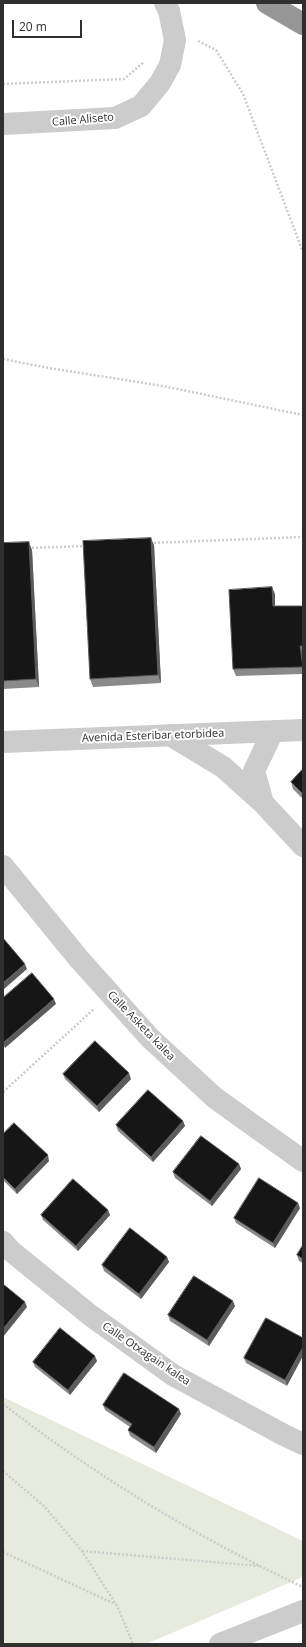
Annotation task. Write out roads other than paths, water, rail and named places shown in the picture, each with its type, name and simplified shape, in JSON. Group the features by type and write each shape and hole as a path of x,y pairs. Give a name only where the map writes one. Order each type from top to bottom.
{"highway":[{"path":"267,3 303,24"}],"street":[{"name":"Calle Aliseto","path":"3,124 115,118 141,106 160,83 170,65 175,40 169,11 165,3"},
{"name":"Avenida Esteribar etorbidea","path":"3,742 303,730"},
{"path":"263,803 254,771 273,731"},
{"path":"170,735 224,767 263,803 303,846"},
{"name":"Calle Asketa kalea","path":"3,866 79,959 150,1038 215,1098 303,1161"},
{"name":"Calle Otxagain kalea","path":"3,1242 11,1251 90,1315 173,1375 303,1444"},
{"path":"220,1644 303,1611"}]}
